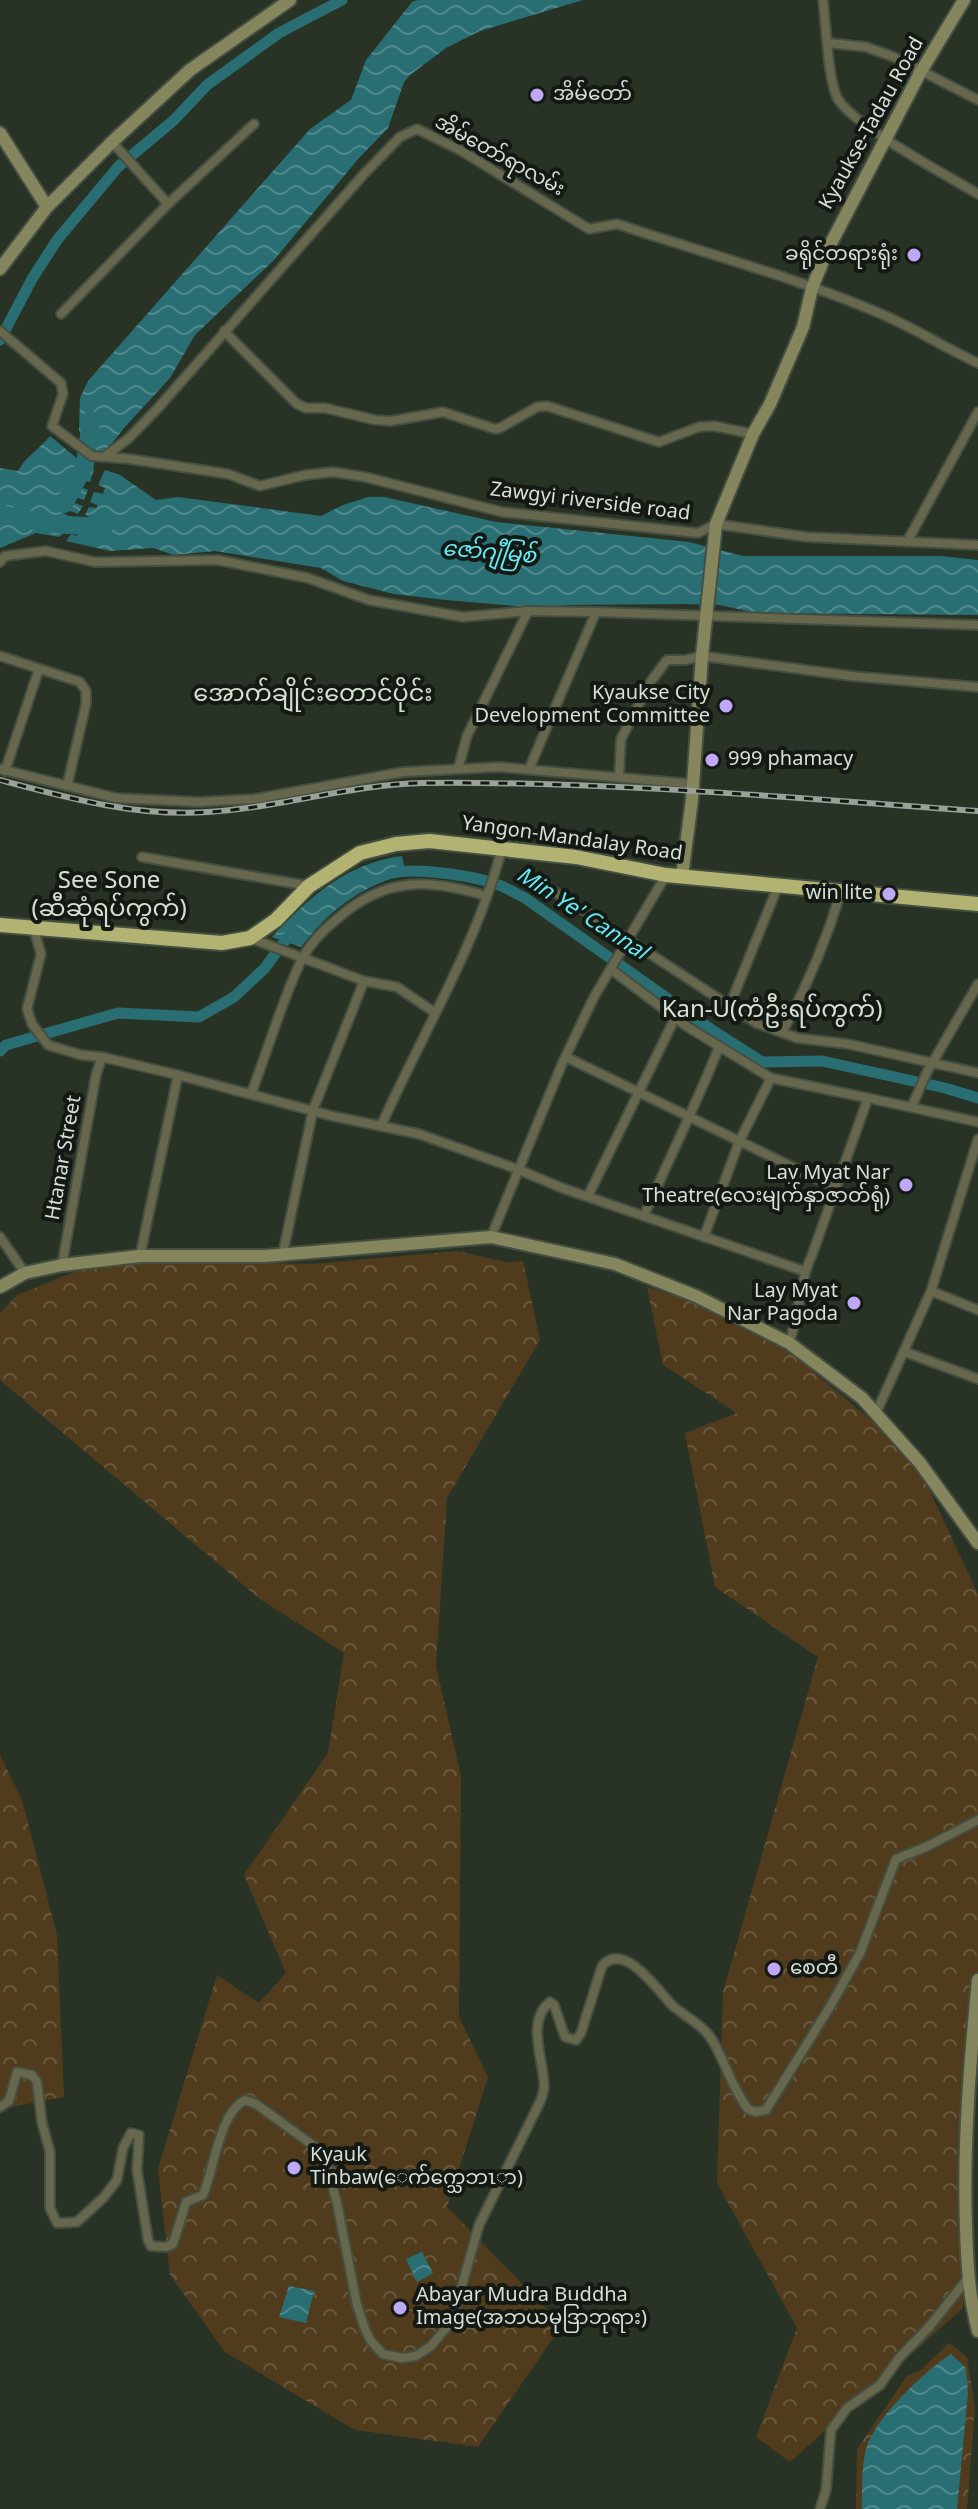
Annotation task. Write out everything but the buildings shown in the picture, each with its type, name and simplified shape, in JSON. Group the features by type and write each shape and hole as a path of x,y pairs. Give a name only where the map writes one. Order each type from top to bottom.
{"highway":[{"name":"Yangon-Mandalay Road","path":"256,941 309,886 360,853 396,844 429,841 576,857 666,875 978,904"},
{"path":"0,925 222,943 256,941"}],"main road":[{"path":"0,269 47,207 112,142 190,70 290,0"},
{"name":"Kyaukse-Tadau Road","path":"682,876 715,529 753,434 770,404 803,327 812,288 828,249 920,73 964,0"},
{"path":"0,133 47,207"},
{"path":"0,1287 25,1273 62,1265 140,1256 265,1256 491,1237 615,1264 696,1296 789,1343 862,1398 920,1463 978,1543"},
{"path":"978,1980 969,2070 972,2142 965,2191 968,2278 978,2331"}],"street":[{"path":"823,0 839,99 885,138 978,194"},
{"path":"829,43 866,47 894,57 978,100"},
{"path":"61,314 168,204 254,124"},
{"name":"အိမ်တော်ရာလမ်း","path":"104,457 129,438 158,408 364,174 400,137 417,129 460,150 589,229 617,224 812,288"},
{"path":"112,142 168,204"},
{"path":"812,288 881,314 978,363"},
{"name":"Zawgyi riverside road","path":"0,331 61,383 63,394 52,426 92,456 228,474 260,486 333,472 365,477 502,512 698,533 715,529 978,545"},
{"path":"224,331 297,404 306,408 325,408 391,421 443,412 495,429 537,407 547,406 659,442 699,427 714,426 753,434"},
{"path":"908,540 978,412"},
{"path":"0,562 5,556 46,551 95,562 218,560 308,578 369,600 463,617 528,611 708,612 978,625"},
{"path":"458,769 467,736 528,611"},
{"path":"529,769 596,612"},
{"path":"0,656 80,682 86,691 86,704 67,786"},
{"path":"619,777 621,739 651,681 667,660 702,656 851,676 978,687"},
{"path":"39,669 3,770 116,798 199,802 254,799 403,772 499,767 693,784"},
{"path":"381,1126 449,983 491,884 503,847"},
{"path":"142,857 309,886"},
{"path":"491,1237 517,1169 594,997 666,875"},
{"path":"251,1094 300,957 352,905 379,890 421,883 460,888 486,896"},
{"path":"546,886 756,1023 797,1038 848,1044 978,1073"},
{"path":"730,1005 778,886"},
{"path":"782,1032 803,996 828,937 841,892"},
{"path":"33,926 41,954 27,1009 32,1024 48,1045 419,1134 562,1188 804,1271"},
{"path":"256,941 364,981 397,987 434,1012"},
{"path":"613,967 675,1018 771,1078 978,1122"},
{"path":"283,1253 313,1110 364,981"},
{"path":"912,1106 927,1072 978,984"},
{"path":"588,1196 675,1018"},
{"path":"644,1216 670,1155 690,1119 719,1047"},
{"name":"Htanar Street","path":"62,1265 96,1075 102,1057"},
{"path":"566,1057 836,1188"},
{"path":"140,1256 178,1075"},
{"path":"704,1237 739,1142 771,1078"},
{"path":"789,1343 796,1326 804,1271 868,1098"},
{"path":"876,1413 931,1291 978,1139"},
{"path":"0,1237 25,1273"},
{"path":"931,1291 978,1310"},
{"path":"905,1352 978,1379"},
{"path":"0,2107 9,2101 17,2072 32,2075 37,2082 42,2123 50,2152 50,2208 57,2223 77,2222 104,2197 117,2180 126,2140 131,2133 139,2135 137,2170 148,2240 151,2246 158,2247 173,2244 186,2202 203,2195 218,2143 235,2108 245,2100 256,2104 285,2128 311,2143 326,2163 357,2305 371,2341 383,2354 393,2358 416,2356 436,2341 452,2321 479,2225 540,2102 545,2084 538,2038 546,2005 550,2002 557,2010 565,2037 576,2040 602,1966 614,1957 630,1963 675,2008 706,2032 748,2109 755,2112 766,2110 860,1953 896,1859 978,1820"},
{"path":"820,2509 826,2490 831,2430 847,2408 880,2385 899,2358 929,2327 968,2278"}],"green space":[{"path":"457,1251 506,1262 523,1261 540,1340 447,1498 436,1666 461,1776 459,2017 488,2077 447,2207 562,2325 478,2447 355,2430 225,2352 170,2275 158,2169 217,1975 259,2003 286,1973 244,1875 328,1753 344,1653 260,1599 0,1380 0,1313 17,1295 105,1260 313,1264"},
{"path":"647,1287 750,1319 913,1455 978,1594 978,2015 963,2308 790,2462 756,2437 797,2328 717,2183 723,1992 818,1657 715,1587 685,1433 737,1413 663,1365"},
{"path":"0,1755 22,1800 57,1935 64,2097 0,2109"},
{"path":"949,2343 967,2357 975,2408 967,2509 856,2509 857,2449 907,2376 922,2369"}],"water":[{"path":"583,0 480,31 446,48 410,75 404,82 388,128 274,260 195,335 170,378 101,457 79,431 80,398 88,381 310,129 351,100 366,60 412,2"},
{"path":"50,436 94,469 90,482 77,479 75,485 88,490 84,500 71,496 69,501 83,506 78,514 65,509 63,513 76,520 70,526 58,521 54,526 66,531 59,537 36,533 0,548 0,468 18,471"},
{"path":"105,470 120,475 156,500 178,497 321,516 368,497 384,497 496,522 689,542 743,556 941,556 978,560 978,615 757,613 719,605 683,604 539,608 394,594 343,581 321,568 215,551 174,555 153,548 110,551 66,541 71,534 77,536 79,531 76,529 82,522 87,524 92,518 85,515 89,507 97,508 90,502 94,492 103,494 105,488 98,485"},
{"path":"402,856 406,874 374,886 347,901 301,947 272,937 315,896 346,874 363,866"},
{"path":"422,2252 433,2273 417,2282 406,2259"},
{"path":"289,2286 314,2291 306,2323 279,2317"},
{"path":"951,2354 966,2368 968,2393 957,2509 862,2509 864,2461 873,2434 903,2395"}],"waterway":[{"path":"0,340 32,279 57,240 118,167 174,120 207,85 279,33 342,0"},
{"path":"64,504 85,465 91,420"},
{"name":"ဇော်ဂျီမြစ်","path":"0,514 52,524 104,527"},
{"name":"Min Ye' Cannal","path":"393,873 415,871 459,875 510,890 762,1062 822,1061 978,1098"},
{"name":"Min Ye' Cannal","path":"0,1051 6,1045 118,1013 199,1017 234,997 264,969 293,930"}],"railway":[{"path":"0,780 103,805 181,813 235,810 369,787 423,783 631,788 978,811"}],"place":[{"name":"အိမ်တော်","path":"537,95"},
{"name":"ခရိုင်တရားရုံး","path":"914,255"},
{"name":"Kyaukse City Development Committee","path":"726,706"},
{"name":"999 phamacy","path":"712,760"},
{"name":"win lite","path":"889,894"},
{"name":"Lay Myat Nar Theatre(လေးမျက်နှာဇာတ်ရုံ)","path":"906,1185"},
{"name":"Lay Myat Nar Pagoda","path":"854,1303"},
{"name":"စေတီ","path":"774,1969"},
{"name":"Kyauk Tinbaw(ေက်က္သေဘၤာ)","path":"294,2168"},
{"name":"Abayar Mudra Buddha Image(အဘယမုဒြာဘုရား)","path":"400,2308"}],"district":[{"name":"အောက်ချိုင်းတောင်ပိုင်း","path":"313,695"},
{"name":"See Sone (ဆီဆုံရပ်ကွက်)","path":"109,896"},
{"name":"Kan-U(ကံဦးရပ်ကွက်)","path":"772,1011"}]}
